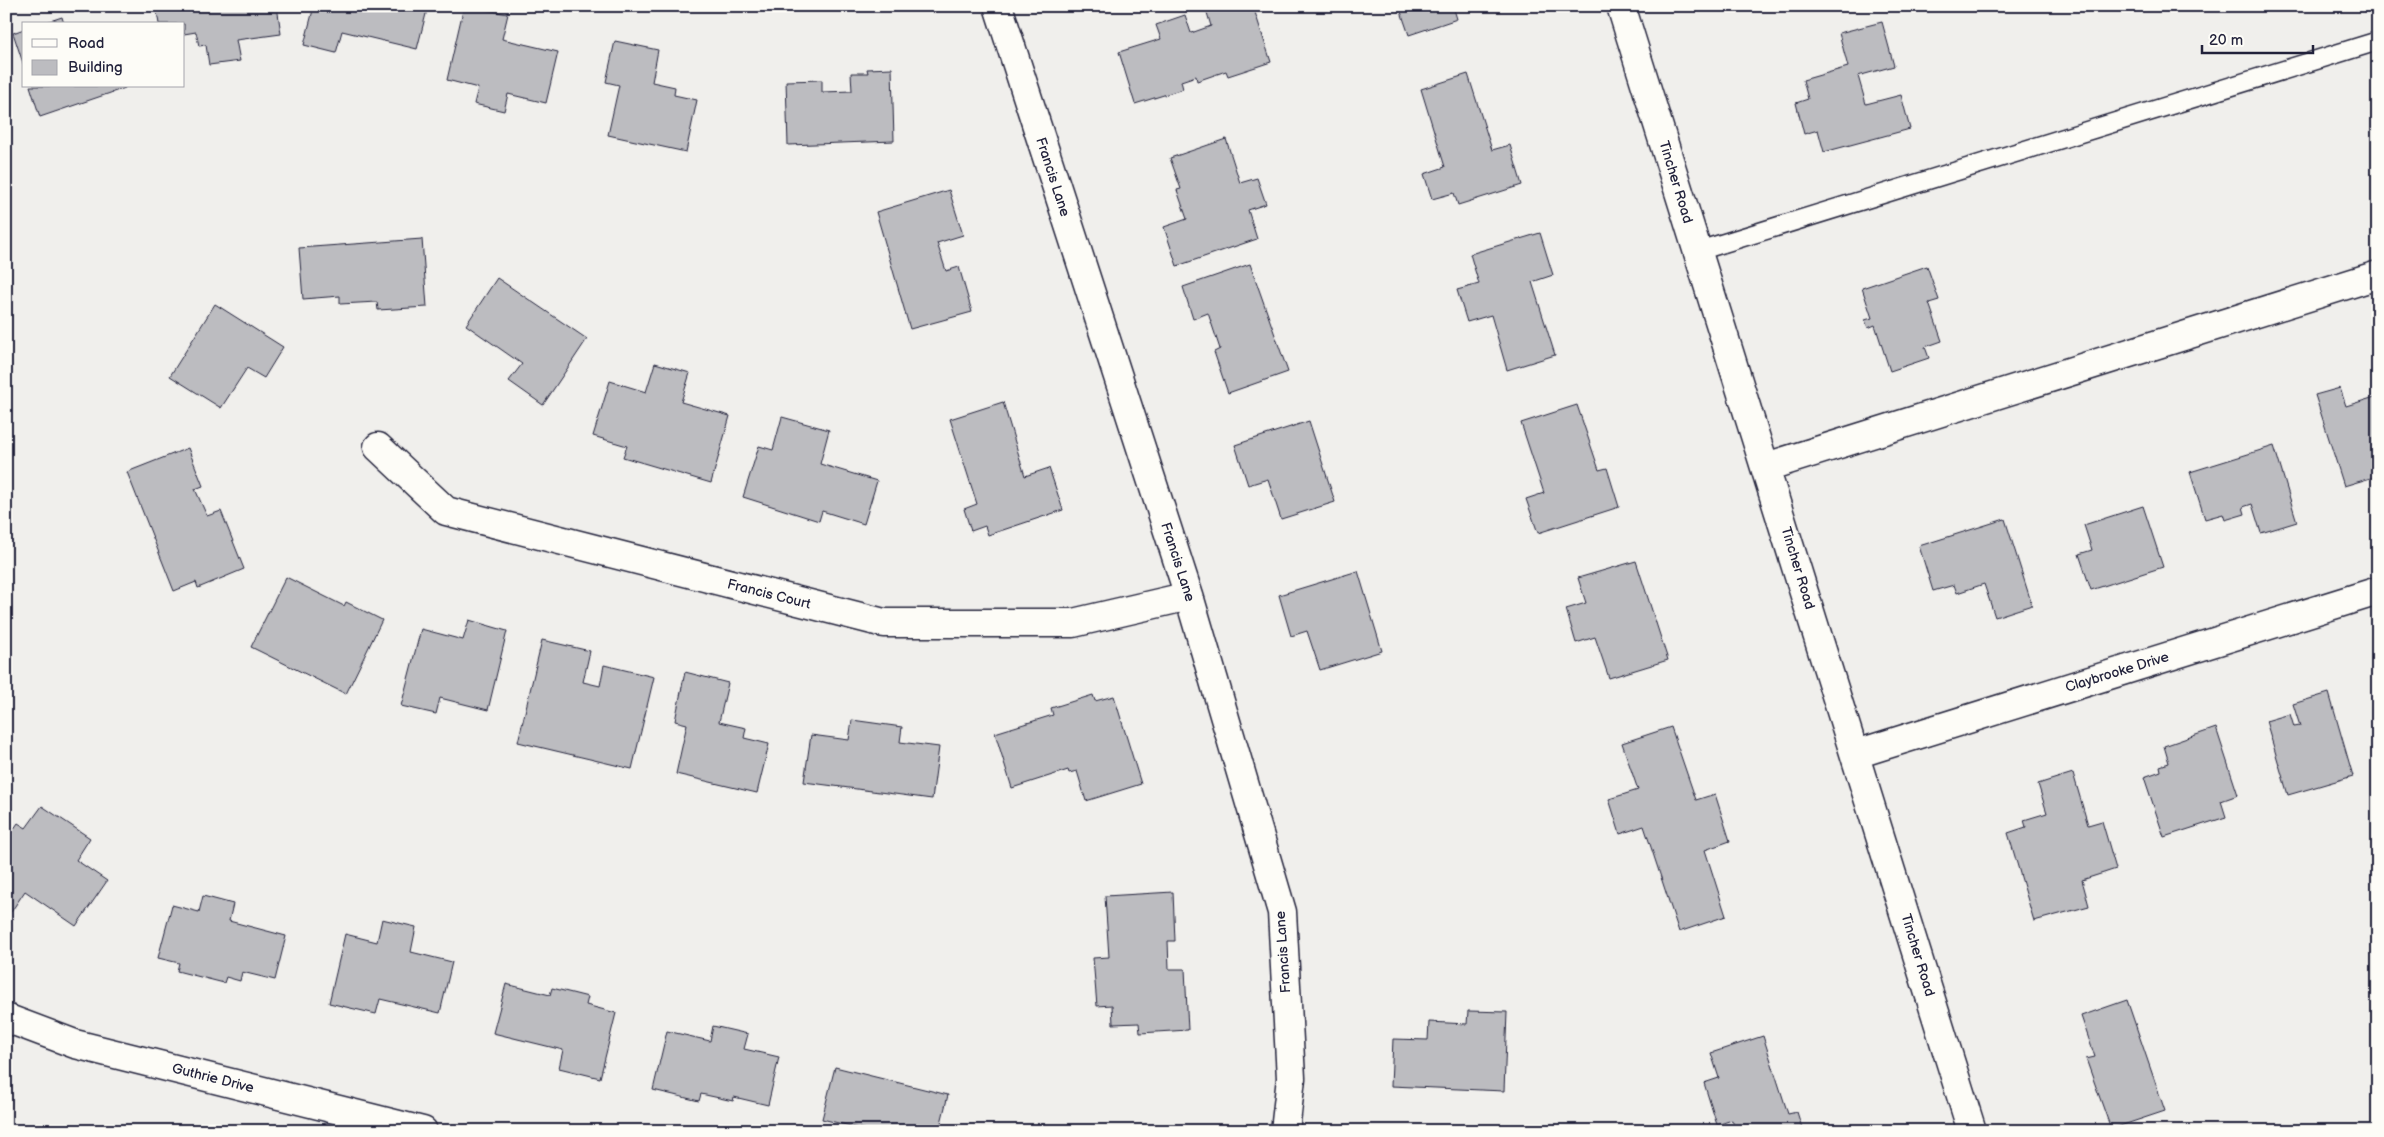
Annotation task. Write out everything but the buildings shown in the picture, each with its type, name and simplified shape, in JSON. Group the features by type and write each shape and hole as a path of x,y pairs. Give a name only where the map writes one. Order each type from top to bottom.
{"street":[{"name":"Francis Lane","path":"998,6 1189,596 1282,912 1291,1078 1285,1131"},
{"name":"Tincher Road","path":"1621,6 1856,754 1972,1131"},
{"path":"1766,466 2378,275"},
{"name":"Francis Court","path":"378,447 446,511 884,623 1073,623 1189,596"},
{"name":"Claybrooke Drive","path":"1856,754 2378,590"},
{"name":"Guthrie Drive","path":"6,1018 75,1044 423,1131"}],"lane":[{"path":"1698,251 2378,41"}]}
